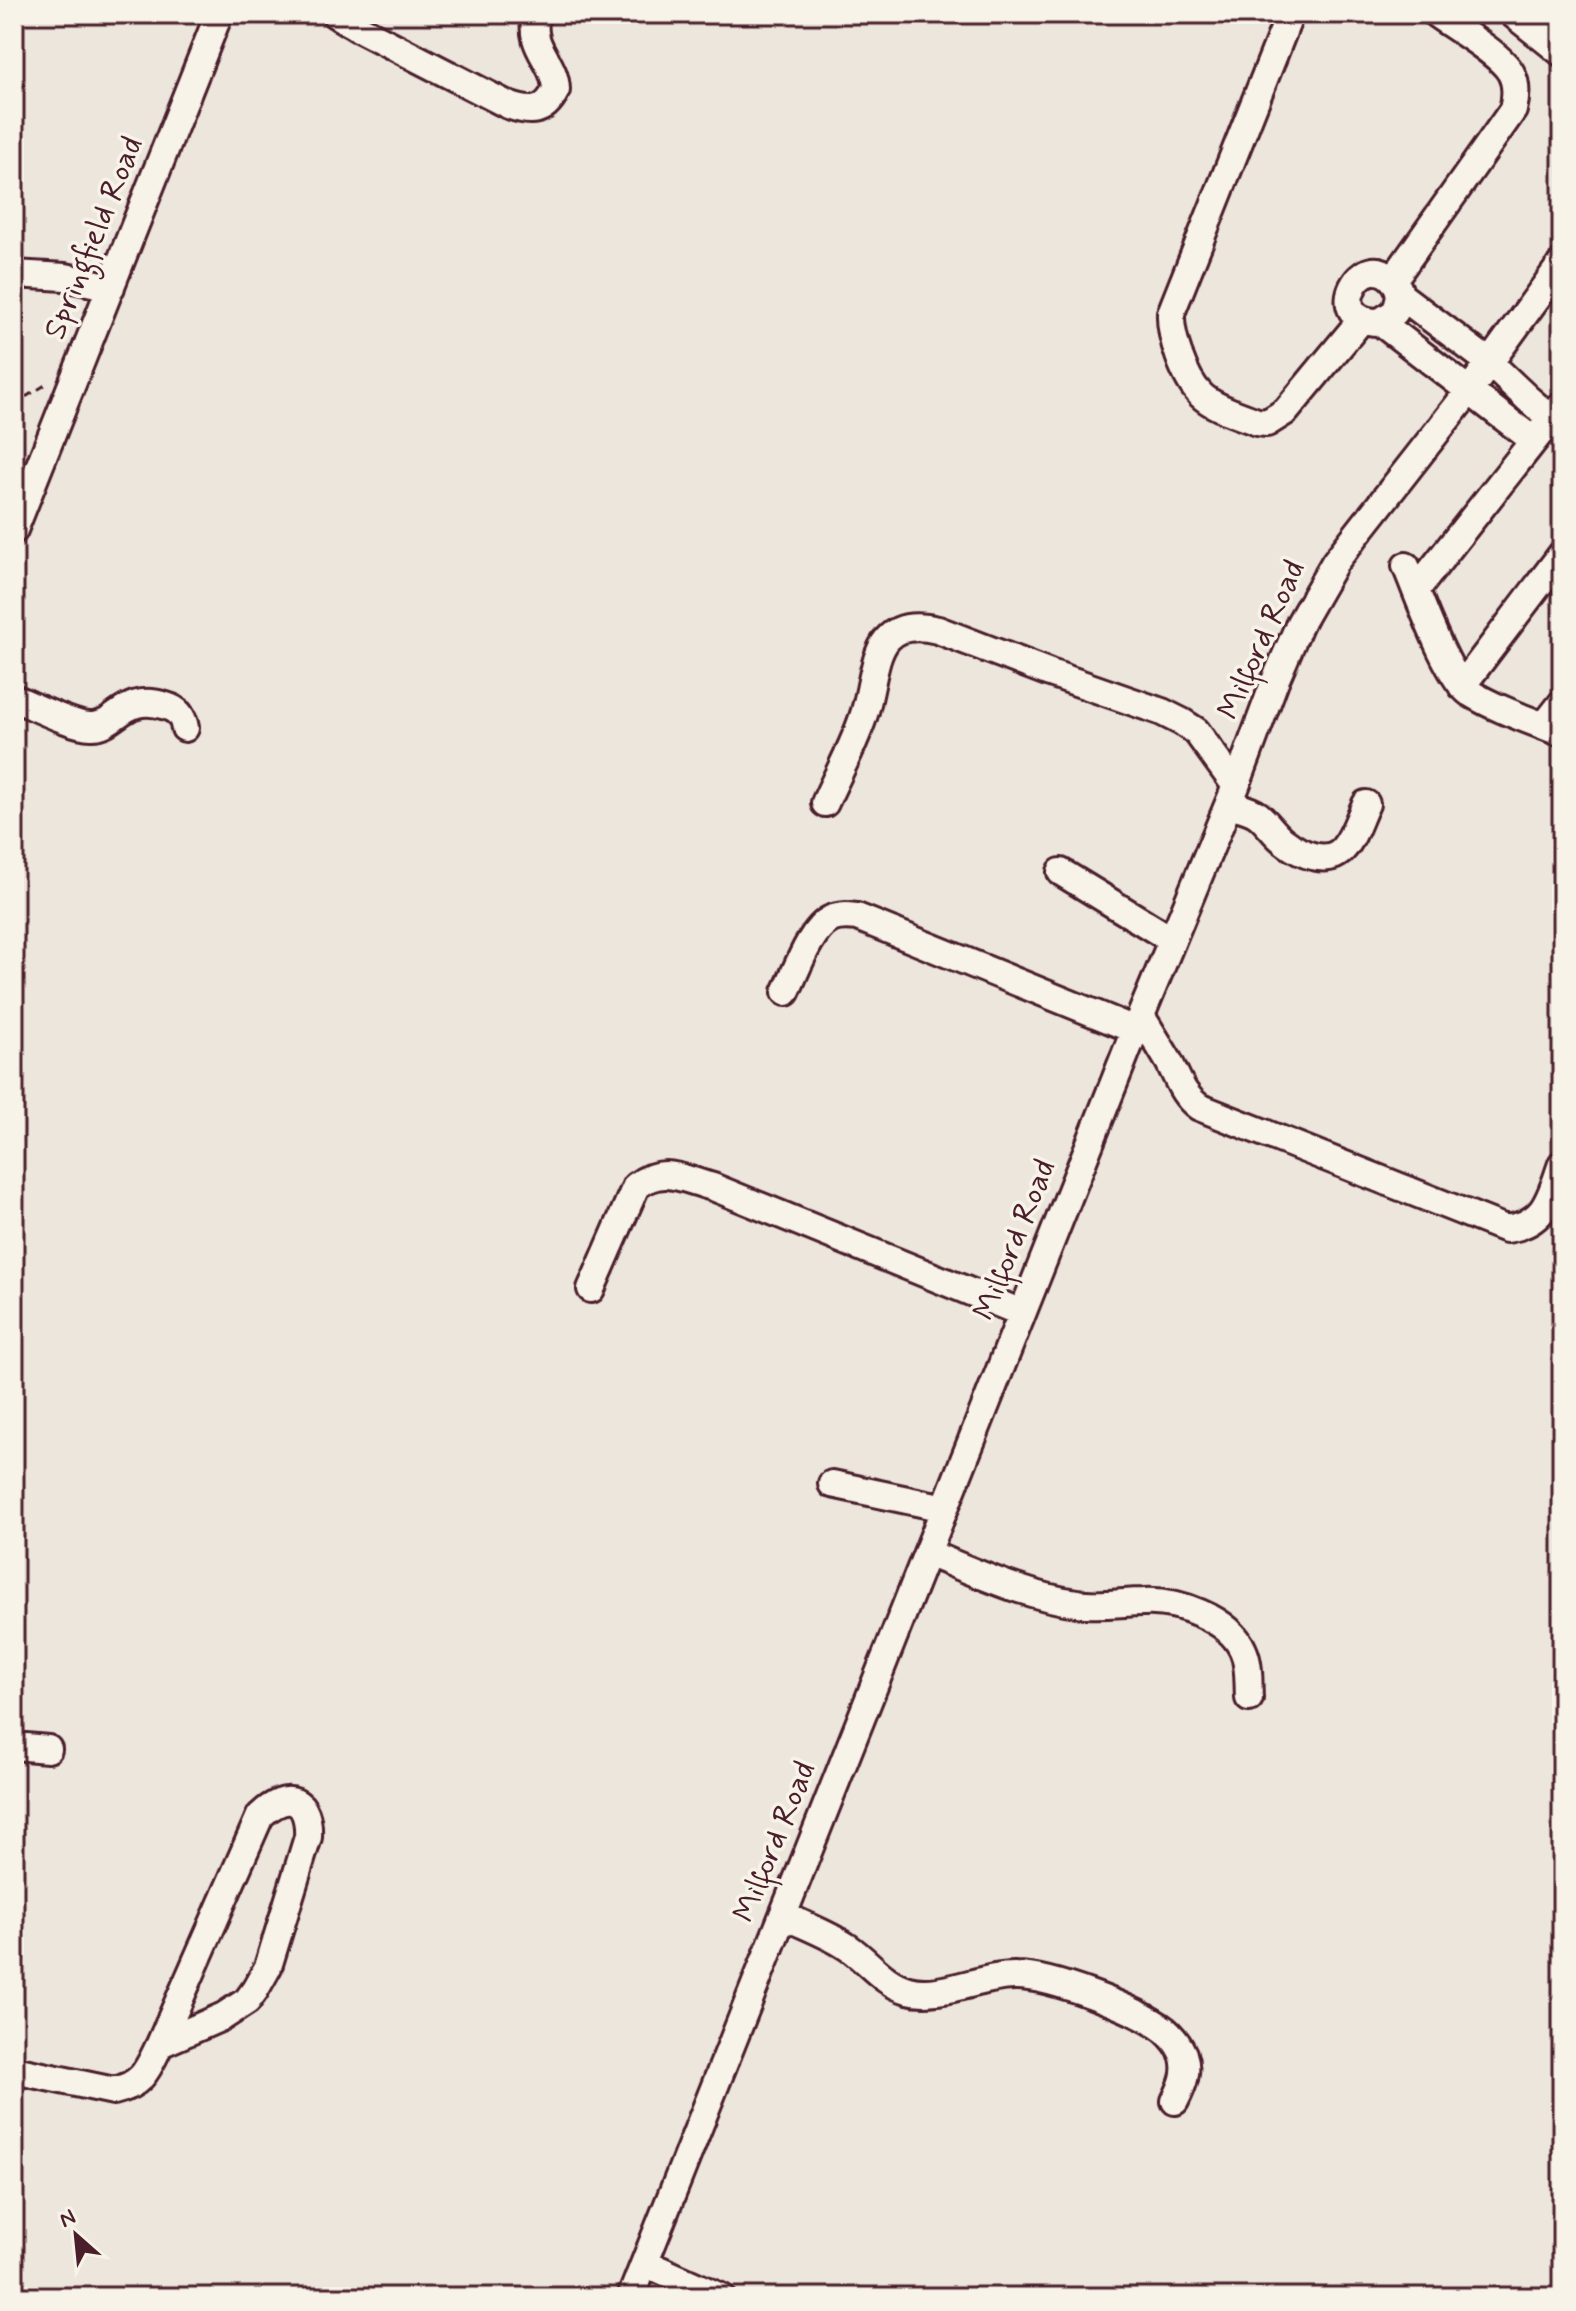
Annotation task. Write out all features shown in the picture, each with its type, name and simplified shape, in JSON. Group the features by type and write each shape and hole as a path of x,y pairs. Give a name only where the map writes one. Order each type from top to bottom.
{"street":[{"name":"Springfield Road","path":"14,530 219,14"},
{"path":"335,14 526,112 546,104 556,90 555,79 535,39 533,26 536,14"},
{"path":"1290,14 1171,313 1173,341 1201,396 1257,422 1267,423 1286,411 1371,320 1395,312 1397,288 1513,110 1516,99 1513,76 1505,64 1436,14"},
{"path":"1513,14 1562,53"},
{"path":"1544,14 1562,28"},
{"name":"Milford Road","path":"631,2297 1300,623 1335,562 1469,391 1562,263"},
{"path":"1416,590 1533,440 1558,417 1515,387 1383,273 1371,272 1351,286 1349,299 1353,310 1436,365 1533,440"},
{"path":"14,274 65,277 111,287"},
{"path":"1436,365 1458,339"},
{"path":"1496,411 1515,387"},
{"path":"1462,686 1562,554"},
{"path":"1406,566 1448,664 1462,686 1470,693 1553,730 1562,703"},
{"path":"825,803 865,712 875,659 895,634 908,627 921,626 1162,712 1182,722 1196,731 1233,795 1298,851 1326,858 1336,855 1344,848 1366,804"},
{"path":"14,698 90,726 100,724 124,708 148,702 178,712 184,719 185,728"},
{"path":"1061,872 1172,940"},
{"path":"786,992 813,935 822,924 842,916 857,917 1138,1023 1170,1064 1183,1091 1199,1107 1506,1229 1527,1224 1541,1213 1562,1164"},
{"path":"591,1289 636,1186 649,1176 662,1173 713,1187 1022,1313"},
{"path":"832,1484 945,1508"},
{"path":"927,1553 1031,1592 1075,1603 1163,1602 1190,1609 1225,1628 1243,1650 1249,1698"},
{"path":"14,1746 48,1749"},
{"path":"14,2070 114,2091 129,2088 144,2076 260,1816 279,1801 289,1800 300,1805 309,1821 308,1837 268,1967 255,1990 247,2001 224,2016 160,2044"},
{"path":"783,1915 849,1948 880,1976 908,1990 920,1992 950,1988 993,1977 1033,1976 1143,2016 1166,2031 1183,2054 1186,2071 1175,2101"},
{"path":"645,2263 721,2297"}]}
